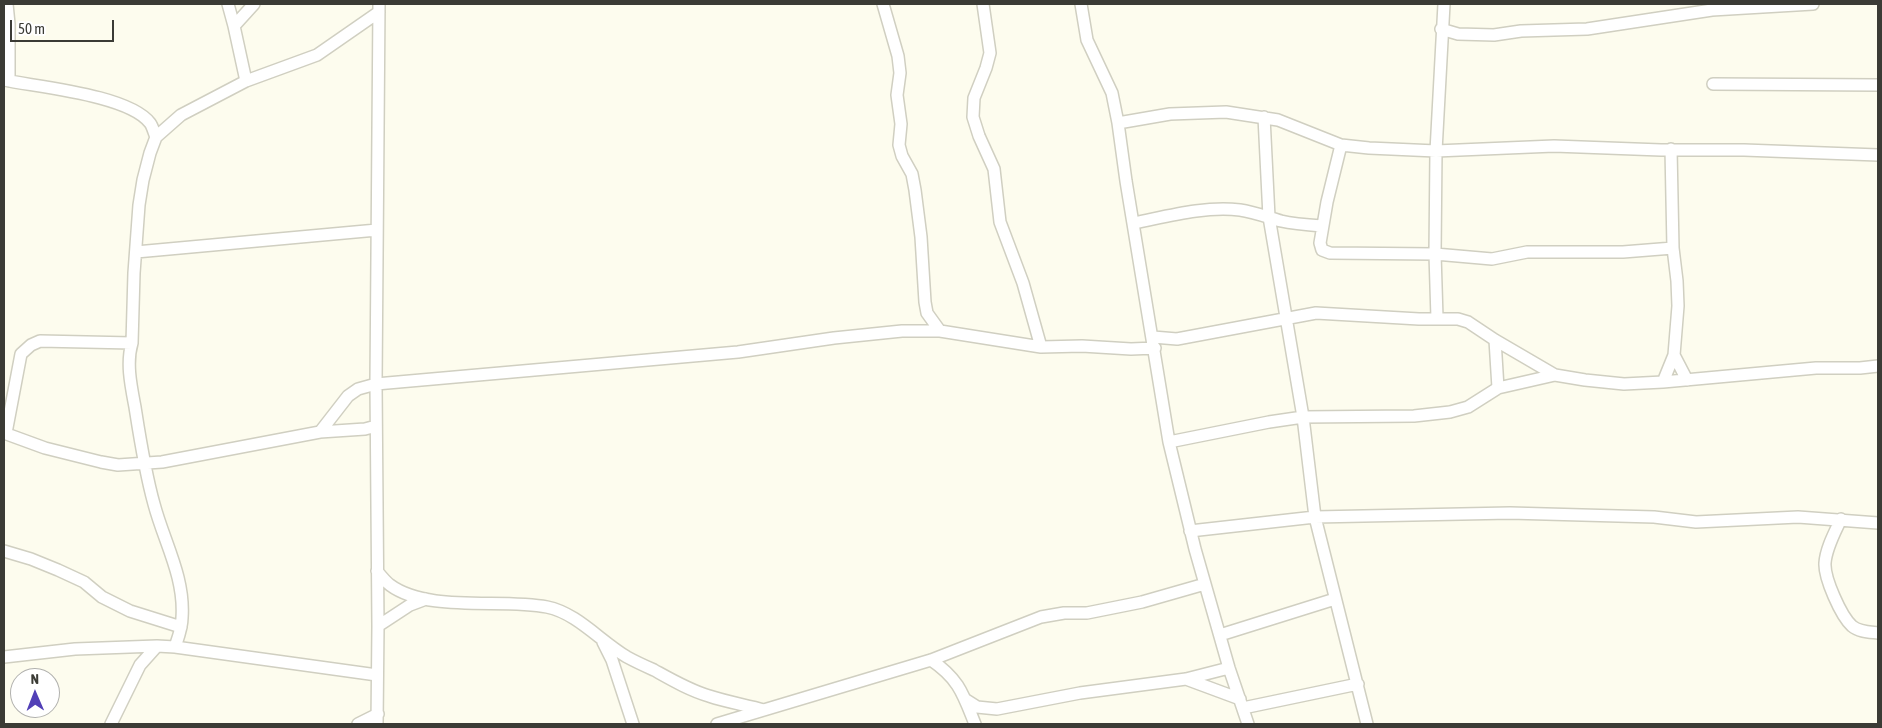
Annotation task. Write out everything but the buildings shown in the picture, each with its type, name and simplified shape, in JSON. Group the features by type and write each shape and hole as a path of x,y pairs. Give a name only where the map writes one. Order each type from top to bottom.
{"street":[{"path":"7,4 9,24 7,80 105,99 140,114 150,123 156,137"},
{"path":"228,4 246,81"},
{"path":"234,26 254,4"},
{"path":"883,4 898,56 900,73 897,95 901,124 899,145 902,156 912,174 915,190 921,238 925,302 927,313 940,331"},
{"path":"983,4 990,53 974,98 973,116 979,136 994,169 1000,222 1023,284 1041,347"},
{"path":"1081,4 1087,40 1112,93 1118,122 1169,442 1190,531 1229,668 1248,724"},
{"path":"1437,318 1435,254 1436,151 1444,4"},
{"path":"1442,29 1458,34 1494,35 1521,31 1587,29 1712,10 1813,4"},
{"path":"175,647 181,627 183,607 179,578 154,505 129,369 136,252 143,180 150,153 156,137 181,115 246,81 316,55 379,8"},
{"path":"358,724 378,719 376,384 379,8"},
{"path":"1713,84 1878,85"},
{"path":"1118,122 1170,114 1226,112 1278,120 1305,129 1341,145 1436,151 1554,146 1661,150 1753,150 1878,155"},
{"path":"1264,117 1269,217 1303,417 1315,517 1367,724"},
{"path":"1341,145 1322,226 1320,243 1322,250 1330,253 1435,254 1492,259 1527,252 1623,252 1673,248"},
{"path":"1663,382 1674,355 1678,306 1673,248 1671,149"},
{"path":"1134,223 1186,212 1238,210 1255,212 1282,221 1322,226"},
{"path":"136,252 377,230"},
{"path":"320,432 348,396 358,389 376,384 738,352 834,338 902,331 940,331 1041,347 1082,346 1131,349 1154,342 1316,313 1458,319 1468,322 1555,375 1624,384 1816,368 1878,366"},
{"path":"1495,340 1498,388"},
{"path":"132,343 40,341 31,345 21,354 5,433 45,448 101,462 145,464 320,432 365,429 376,426"},
{"path":"1674,355 1687,380"},
{"path":"1169,442 1303,417 1414,416 1450,412 1468,407 1498,388 1555,375"},
{"path":"1190,531 1315,517 1510,513 1654,517 1696,522 1798,517 1878,523"},
{"path":"1841,519 1831,540 1825,563 1832,591 1853,627 1878,634"},
{"path":"4,550 84,582 102,597 130,611 181,627"},
{"path":"377,571 388,584 400,591 427,598 470,604 546,607 560,611 574,618 603,642 628,658 685,687 711,697 764,710"},
{"path":"717,724 931,660 1041,617 1064,613 1087,613 1142,602 1205,584"},
{"path":"378,626 410,605 427,598"},
{"path":"1220,635 1335,599"},
{"path":"603,642 612,660 633,724"},
{"path":"4,658 75,649 157,646 377,675"},
{"path":"111,724 140,665 157,646"},
{"path":"931,660 955,679 966,700 975,724"},
{"path":"966,700 977,707 997,709 1080,693 1186,679 1229,668"},
{"path":"1186,679 1242,703 1358,684"}]}
